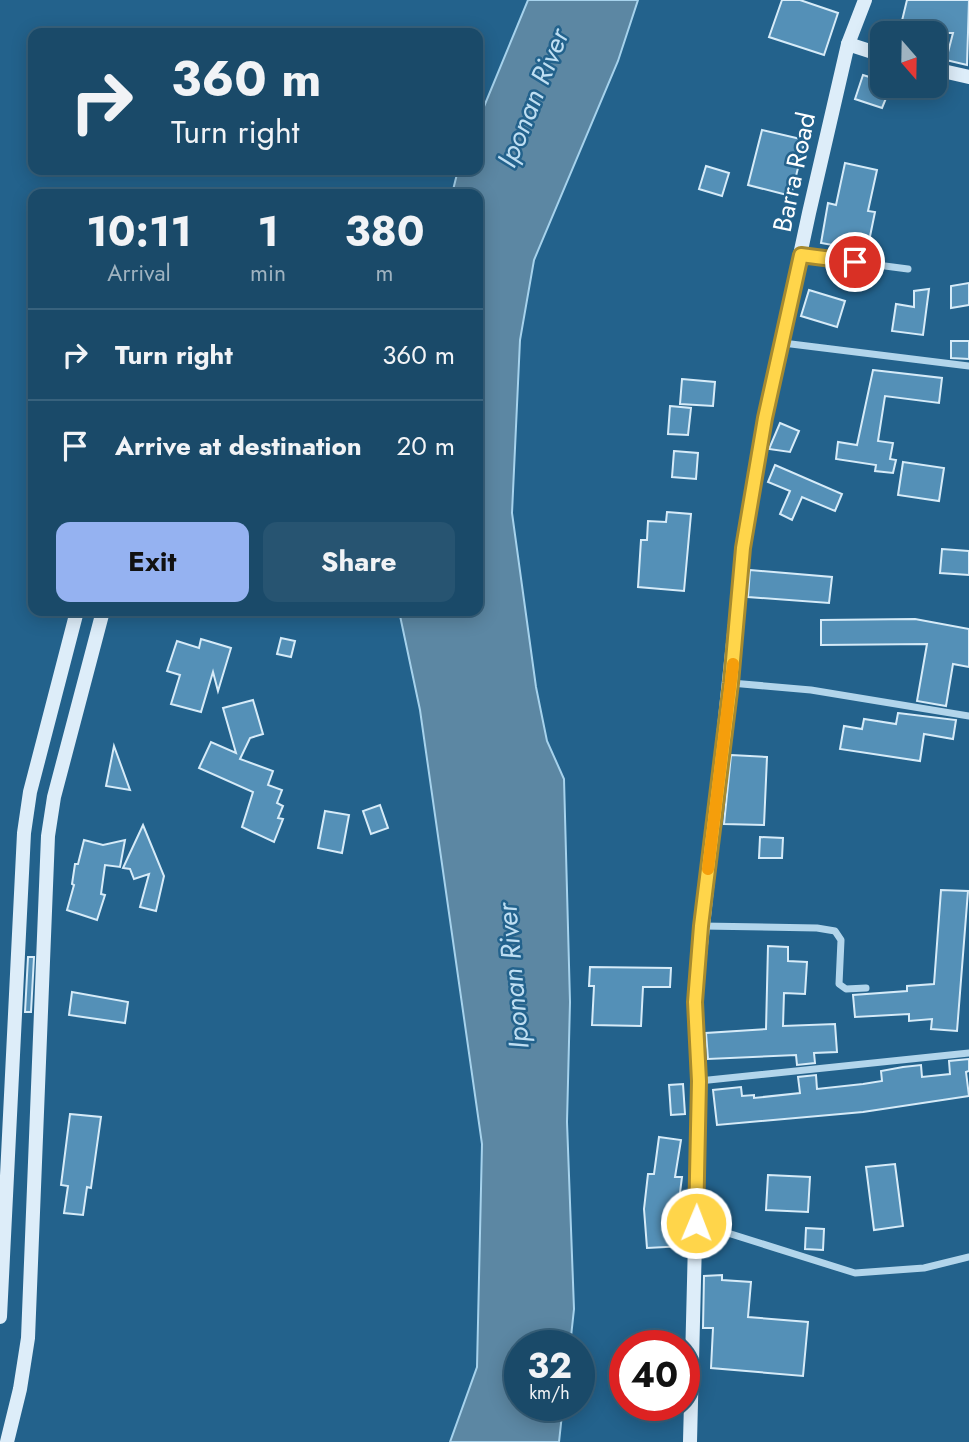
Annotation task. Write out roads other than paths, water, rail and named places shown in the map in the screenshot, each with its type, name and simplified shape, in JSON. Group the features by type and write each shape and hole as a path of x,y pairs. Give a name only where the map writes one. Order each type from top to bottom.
{"street":[{"name":"Barra Road","path":"690,1442 699,1081 695,1002 701,926 731,683 743,548 765,418 801,255 848,44 865,0"},
{"path":"848,44 870,51"},
{"path":"947,72 969,77"},
{"path":"801,255 908,269"},
{"path":"783,343 969,366"},
{"path":"0,1317 24,833 30,792 77,616"},
{"path":"7,1442 20,1390 28,1338 48,836 54,797 102,616"},
{"path":"731,683 811,690 969,716"},
{"path":"701,926 817,928 835,931 841,940 839,984 846,989 866,988"},
{"path":"699,1081 969,1053"},
{"path":"696,1223 855,1273 924,1268 969,1258"}],"water":[{"name":"Iponan River","path":"528,0 638,0 618,61 534,260 520,340 512,513 536,687 547,741 564,779 570,1002 567,1122 574,1309 572,1330 504,1330 504,1421 561,1421 559,1442 450,1442 477,1367 482,1144 420,710 400,616 483,616 483,189 453,189 457,175 483,175 483,109"}]}
